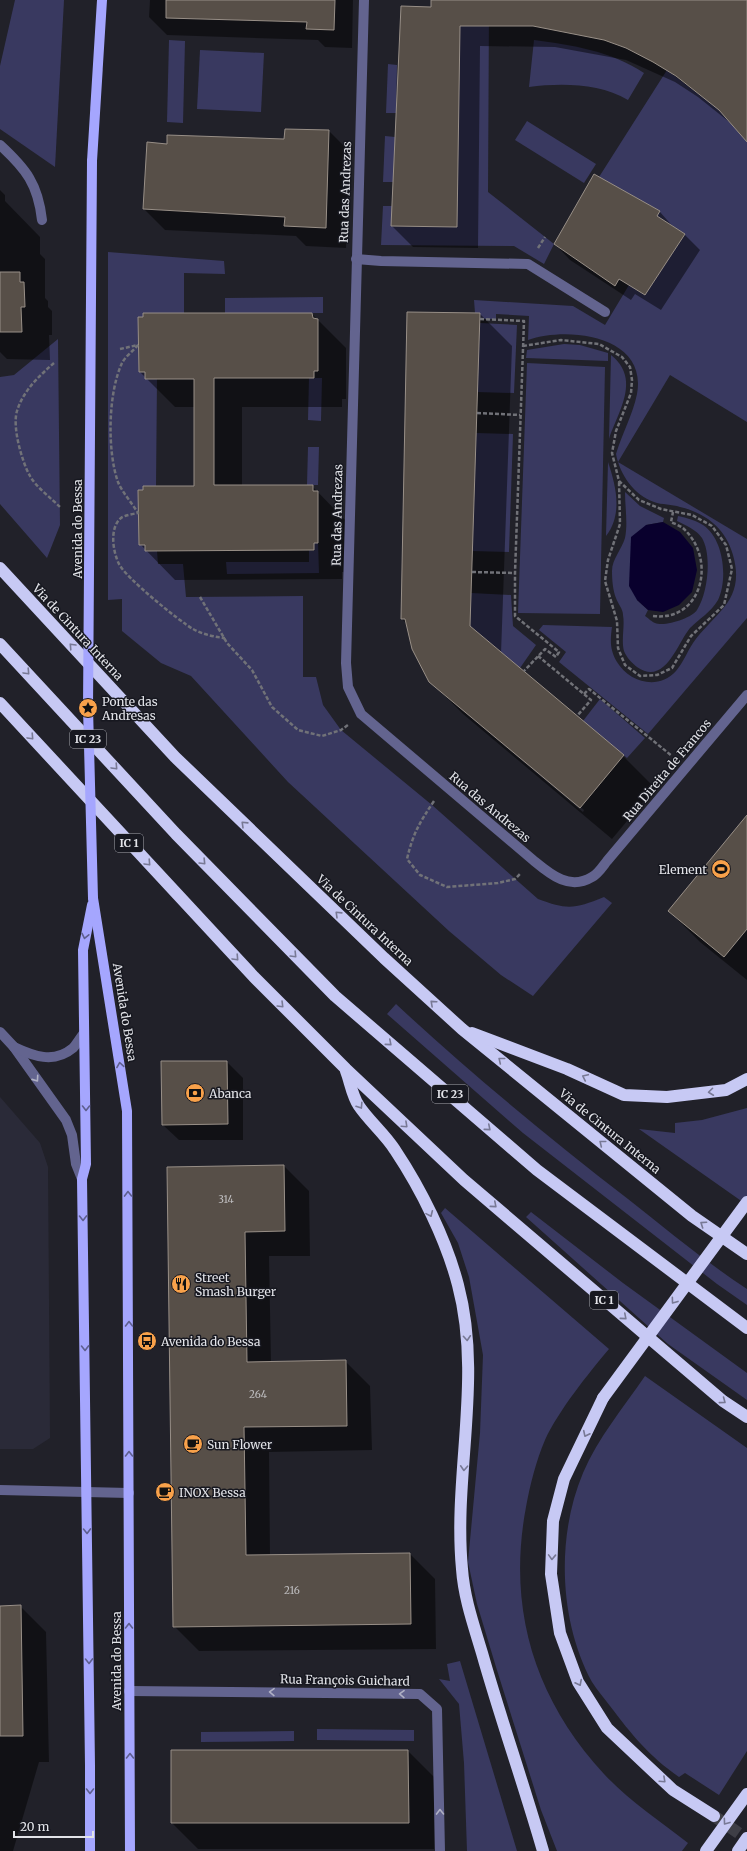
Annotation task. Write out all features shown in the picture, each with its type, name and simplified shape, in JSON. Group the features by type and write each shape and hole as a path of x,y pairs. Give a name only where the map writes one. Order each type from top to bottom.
{"highway":[{"name":"Via de Cintura Interna","path":"0,568 175,757 384,958 462,1029 692,1216 747,1254"},
{"name":"IC 23","path":"0,644 176,834 335,996 537,1170 747,1328"},
{"name":"IC 1","path":"0,703 254,977 346,1069 464,1180 723,1402 747,1417"},
{"path":"462,1029 567,1069 624,1095 667,1098 726,1090 747,1079"},
{"path":"346,1069 357,1104 395,1149 420,1191 440,1235 458,1285 467,1334 469,1380 460,1529 462,1570 469,1607 493,1691 543,1851"},
{"path":"714,1816 673,1790 607,1728 578,1682 560,1633 551,1574 553,1521 564,1479 603,1398 747,1202"},
{"path":"706,1851 747,1794"},
{"path":"738,1851 747,1838"}],"main road":[{"name":"Avenida do Bessa","path":"102,0 92,161 88,708 93,898 127,1111 130,1851"},
{"name":"Avenida do Bessa","path":"90,1851 82,1179 86,1164 82,950 93,898"}],"street":[{"name":"Rua das Andrezas","path":"364,0 346,663 348,687 361,714 444,786 558,879 577,883 592,877 607,861"},
{"path":"0,145 32,180 40,199 42,220"},
{"path":"356,259 382,262 528,264 605,312"},
{"name":"Rua Direita de Francos","path":"607,861 747,695"},
{"path":"0,1032 14,1048 66,1120 72,1135 76,1164 82,1179"},
{"path":"14,1048 37,1057 57,1056 72,1048 84,1033"},
{"path":"0,1490 129,1493"},
{"name":"Rua François Guichard","path":"130,1691 420,1694 438,1709 440,1851"}],"path":[{"path":"480,319 524,321 515,573 515,616 559,652 556,657 545,649 524,671"},
{"path":"522,346 561,340 599,344 622,357 630,367 632,380 631,393 616,431 612,453 619,481 620,524 608,560 605,581 617,621 618,648 625,665 640,676 657,675 672,668 691,636 724,605 729,590 732,569 726,545 712,526 692,515 661,509 639,500 619,481"},
{"path":"120,349 138,345 122,362 114,388 111,426 113,457 118,483 138,513 121,518 114,528 114,547 119,565 164,608 192,629 213,636 225,638"},
{"path":"54,363 36,379 25,394 17,412 18,444 30,477 60,507"},
{"path":"477,413 520,415"},
{"path":"653,616 665,618 678,613 691,602 700,588 704,571 700,556 693,540 684,528 671,522 673,512"},
{"path":"472,572 515,573"},
{"path":"200,597 225,638 252,670 272,707 298,730 322,736 341,730 361,714"},
{"path":"538,656 591,700 578,716"},
{"path":"584,694 589,689 686,768"},
{"path":"444,786 420,821 412,837 407,859 420,875 447,887 483,885 515,879 533,860"}],"shaded area":[{"path":"15,0 64,0 55,167 0,129 0,66"},
{"path":"460,7 489,8 488,192 554,244 544,264 514,246 381,245 383,206 392,206 392,226 457,227"},
{"path":"169,40 185,41 183,123 167,122"},
{"path":"534,40 563,44 605,54 631,65 644,73 628,100 617,94 592,87 554,85 529,87"},
{"path":"200,50 264,53 261,112 197,109"},
{"path":"388,64 397,65 396,113 386,113"},
{"path":"667,70 719,110 747,142 747,422 670,375 618,462 616,454 637,394 637,374 630,359 618,347 583,335 563,334 544,336 528,340 529,316 496,314 496,319 480,319 480,314 475,313 474,300 573,306 605,325 629,285 645,295 685,234 657,216 660,211 599,177"},
{"path":"527,121 596,164 584,183 515,140"},
{"path":"385,136 395,137 394,182 383,182"},
{"path":"108,252 224,261 225,274 184,273 184,313 143,313 143,317 138,317 139,372 145,372 157,379 156,486 143,486 143,490 138,490 139,545 145,545 145,551 157,551 158,564 183,564 186,597 303,596 303,677 316,677 323,705 341,730 432,805 538,899 556,905 571,907 586,904 604,897 612,903 533,996 501,975 449,931 288,782 191,676 161,663 122,631 122,599 108,600"},
{"path":"323,297 323,313 225,313 225,298"},
{"path":"480,323 517,325 514,393 477,392"},
{"path":"58,339 60,525 47,558 0,504 0,377 14,375"},
{"path":"564,344 580,345 608,353 608,361 526,358 527,350"},
{"path":"611,355 620,364 625,374 626,384 622,406 609,439"},
{"path":"527,363 605,367 600,614 518,613"},
{"path":"309,378 322,378 321,421 308,420"},
{"path":"476,433 513,434 509,552 472,551"},
{"path":"308,447 319,447 318,485 307,485"},
{"path":"608,462 615,490 616,509 615,519 606,536"},
{"path":"618,462 747,539 747,618 648,734 559,662 566,652 539,630 543,625 612,627 612,649 617,662 622,669 629,675 644,682 661,681 676,671 693,643 726,605 732,595 736,571 730,546 720,530 714,524 698,513 677,506 657,503 647,499 629,483"},
{"path":"625,492 640,506 664,518 663,522 646,525 637,600 648,610 645,616 651,621 659,624 665,624 690,616 697,610 704,594 708,564 705,545 702,538 697,533 691,528 677,521 678,516 697,522 710,531 720,549 722,560 723,581 718,600 708,612 690,628 670,660 663,667 655,671 647,672 637,667 626,656 623,647 623,613 614,592 612,582 612,567 622,546 626,533"},
{"path":"663,522 680,532 693,548 697,570 692,592 679,605 663,612 648,610 637,600 629,586 631,537 646,525"},
{"path":"314,543 318,543 319,573 227,574 226,562 309,562 309,550 314,551"},
{"path":"471,593 511,595 513,626 536,645 520,668 470,626"},
{"path":"600,699 645,738 627,758 583,721"},
{"path":"396,1004 481,1080 598,1176 687,1246 747,1289 747,1305 717,1284 523,1133 387,1014"},
{"path":"0,1097 40,1143 48,1167 50,1438 33,1449 0,1449"},
{"path":"747,1108 747,1205 639,1129 675,1133 675,1123 702,1120"},
{"path":"445,1208 609,1349 583,1381 558,1417 545,1440 536,1465 526,1507 521,1544 520,1581 524,1616 532,1650 544,1683 560,1714 580,1745 614,1784 688,1843 682,1851 557,1851 541,1810 477,1604 468,1562 480,1433 483,1355 469,1277 458,1243 441,1213"},
{"path":"531,1212 623,1283 747,1373 747,1400 668,1344 526,1217"},
{"path":"645,1376 747,1448 747,1751 719,1795 685,1773 679,1777 668,1769 650,1753 598,1691 592,1682 581,1658 573,1633 568,1606 565,1579 565,1551 568,1524 574,1498 589,1460 611,1423"},
{"path":"460,1661 517,1851 467,1851 464,1763 459,1704 439,1679 450,1681 447,1664"},
{"path":"317,1729 414,1730 414,1741 317,1740"},
{"path":"294,1731 294,1741 201,1742 201,1732"}],"building":[{"path":"166,0 335,0 334,30 306,29 307,22 166,18"},
{"path":"431,0 747,0 747,142 719,110 676,76 626,48 604,40 533,26 460,26 457,227 391,226 401,6 431,7"},
{"path":"285,129 329,130 326,228 284,226 285,217 143,209 147,142 167,144 167,135 284,139"},
{"path":"594,174 660,211 657,216 685,234 645,295 619,279 615,286 554,244"},
{"path":"0,272 20,272 20,282 24,282 25,307 21,307 22,332 0,332"},
{"path":"407,312 480,313 470,626 624,755 580,808 429,682 412,649 405,619 401,619"},
{"path":"143,313 312,313 313,318 318,319 318,371 314,371 314,378 214,378 214,485 313,485 313,491 318,491 318,543 314,543 314,550 145,551 145,545 139,545 138,490 143,490 143,486 194,486 194,379 145,379 145,372 139,372 138,317 143,317"},
{"path":"747,815 747,929 724,957 668,911"},
{"name":"Abanca","path":"161,1061 227,1061 228,1124 162,1125"},
{"path":"284,1165 285,1231 245,1232 247,1362 346,1360 347,1426 244,1427 246,1555 410,1553 411,1624 173,1627 167,1167"},
{"path":"21,1605 23,1736 0,1736 0,1606"},
{"path":"171,1750 408,1750 409,1823 171,1823"}],"tunnel":[{"path":"714,1816 747,1839"}],"place":[{"name":"Ponte das Andresas","path":"88,708"},
{"name":"Element","path":"721,869"},
{"name":"Abanca","path":"195,1093"},
{"name":"Street Smash Burger","path":"181,1284"},
{"name":"Avenida do Bessa","path":"147,1341"},
{"name":"Sun Flower","path":"193,1444"},
{"name":"INOX Bessa","path":"165,1492"}]}
